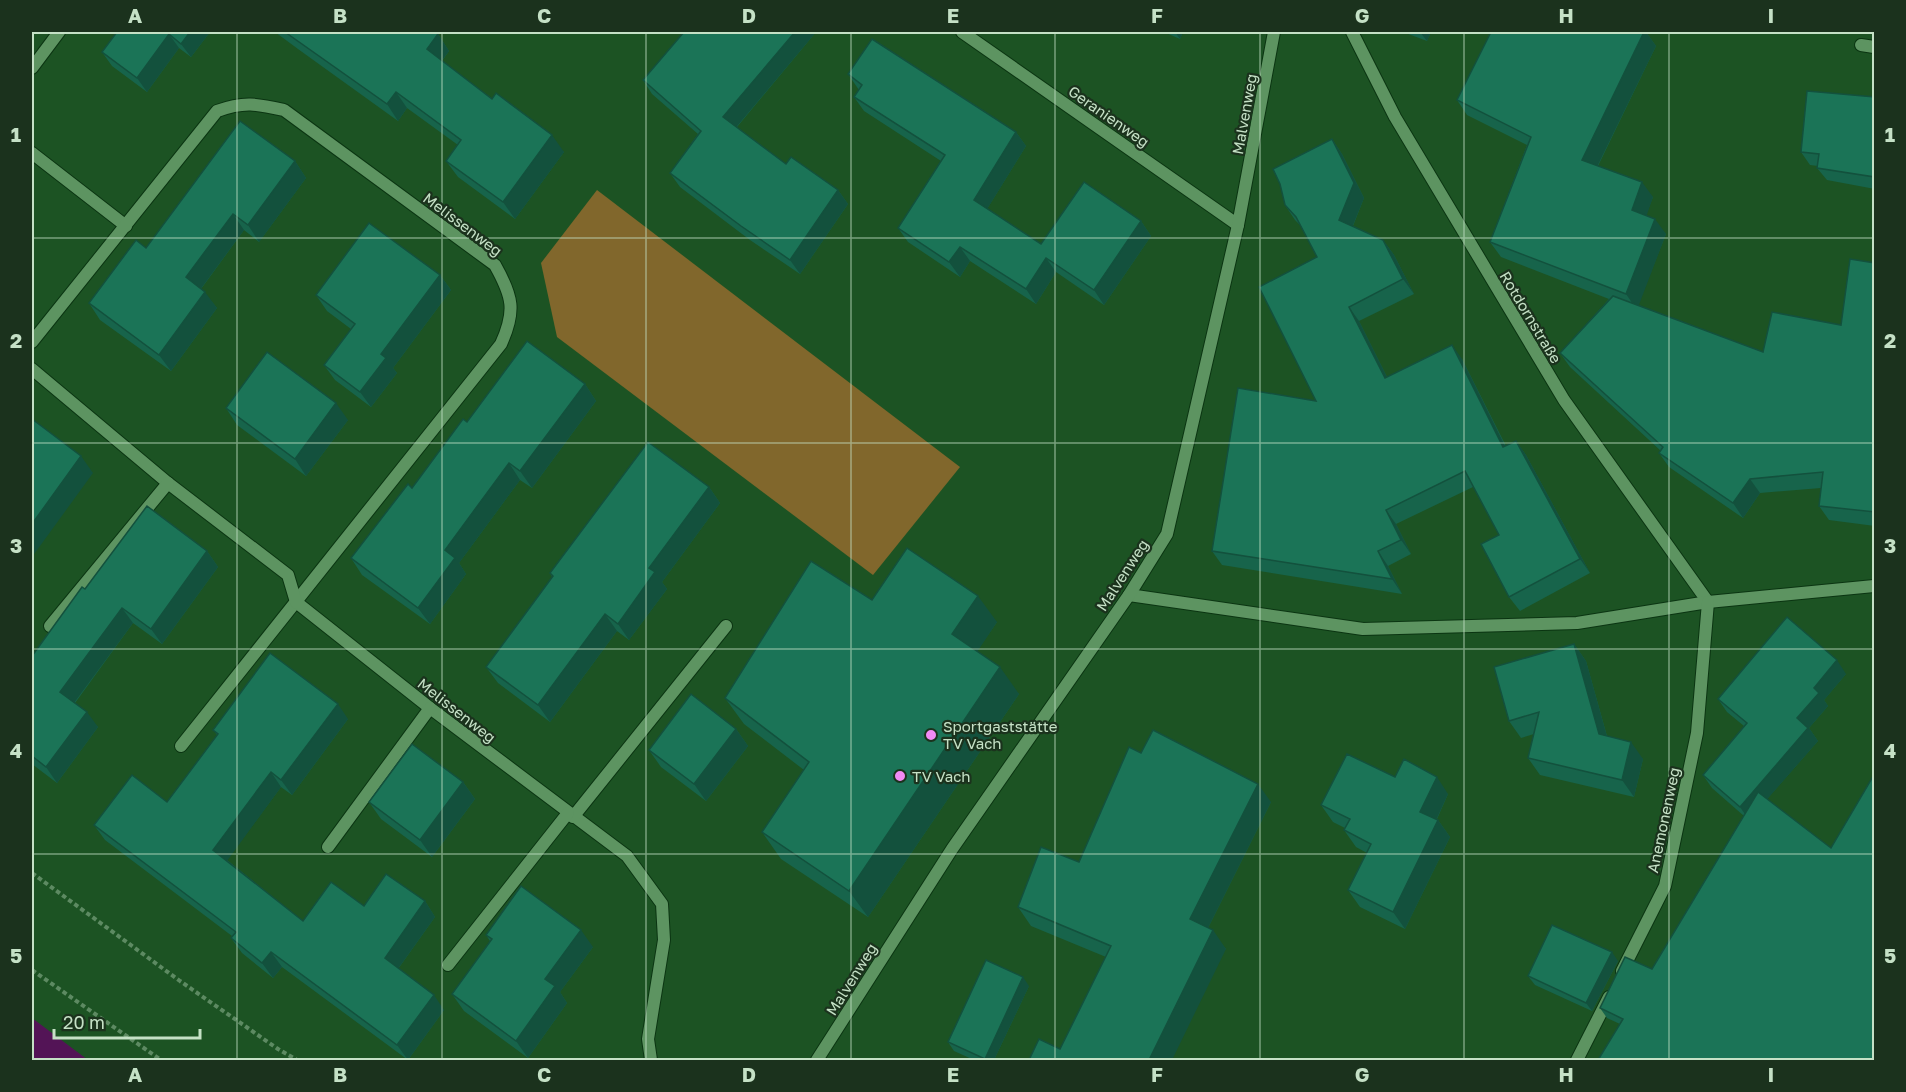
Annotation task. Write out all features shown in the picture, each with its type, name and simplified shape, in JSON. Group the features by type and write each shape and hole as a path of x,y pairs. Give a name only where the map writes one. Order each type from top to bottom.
{"street":[{"path":"32,68 59,32"},
{"name":"Geranienweg","path":"962,32 1238,225"},
{"name":"Malvenweg","path":"817,1060 952,849 1129,595 1167,534 1238,225 1274,32"},
{"name":"Rotdornstraße","path":"1352,32 1395,117 1564,400 1708,602"},
{"path":"1862,45 1875,47"},
{"name":"Melissenweg","path":"32,342 218,111 235,105 259,104 284,110 495,265 505,282 511,302 510,324 501,344 296,602 430,708 627,856 662,904 664,940 648,1039 651,1060"},
{"path":"32,153 126,226"},
{"path":"32,371 168,483 288,575 296,602 181,746"},
{"path":"50,626 168,483"},
{"path":"1129,595 1363,628 1577,623 1708,602 1875,586"},
{"name":"Anemonenweg","path":"1577,1060 1665,886 1697,733 1708,602"},
{"path":"448,964 726,626"},
{"path":"328,847 430,708"}],"path":[{"path":"32,873 180,981 297,1060"},
{"path":"32,970 161,1060"}],"shaded area":[{"path":"597,190 960,467 873,575 557,337 541,263"},
{"path":"32,1018 88,1060 32,1060"}],"building":[{"path":"117,32 190,32 181,44 169,34 137,78 102,52"},
{"path":"285,32 434,32 438,34 427,49 492,99 496,93 552,135 503,202 446,161 461,140 396,92 387,104"},
{"path":"684,32 795,32 723,117 786,164 791,157 838,190 790,260 670,173 701,131 643,80"},
{"path":"1491,32 1644,32 1582,160 1642,182 1632,210 1655,219 1626,294 1490,242 1531,137 1457,100"},
{"path":"872,39 1016,132 974,200 1041,244 1084,182 1141,221 1094,290 1046,258 1026,289 960,247 949,262 898,228 945,155 854,97 862,85 848,74"},
{"path":"1807,91 1875,97 1875,177 1817,168 1819,154 1801,152"},
{"path":"240,121 295,161 248,225 233,214 186,277 205,292 159,355 89,303 136,240 146,248"},
{"path":"1332,139 1354,183 1339,220 1383,240 1403,279 1349,307 1385,378 1452,345 1503,447 1516,441 1580,559 1509,597 1481,544 1499,535 1465,471 1386,510 1401,540 1378,551 1392,579 1212,551 1238,388 1316,401 1259,287 1317,257 1296,217 1285,205 1280,184 1273,169"},
{"path":"369,223 440,275 381,354 386,358 360,392 324,365 355,324 316,295"},
{"path":"1850,259 1875,263 1875,427 1873,442 1875,443 1875,512 1819,506 1823,472 1750,479 1733,503 1659,453 1663,447 1560,353 1613,296 1763,352 1772,312 1841,325"},
{"path":"527,341 585,384 520,471 509,463 445,550 455,558 418,608 351,558 408,484 412,488 463,419 467,422"},
{"path":"267,352 336,403 295,459 226,408"},
{"path":"32,419 81,456 32,524"},
{"path":"648,442 709,487 649,568 655,572 618,624 605,614 538,705 486,667 553,576 550,573"},
{"path":"147,506 207,551 151,629 122,608 60,692 87,712 46,767 32,756 32,656 82,587 85,589"},
{"path":"907,548 978,596 952,634 1000,667 849,891 762,832 809,762 725,698 811,561 872,600"},
{"path":"1787,617 1837,660 1814,688 1819,693 1797,718 1808,728 1740,807 1703,775 1747,723 1718,699"},
{"path":"1574,644 1599,734 1631,742 1622,780 1528,758 1539,712 1509,721 1494,667"},
{"path":"270,653 338,704 281,780 271,772 213,850 303,921 331,882 364,906 386,874 425,901 385,958 434,995 397,1045 271,952 262,963 231,938 236,932 94,825 132,775 167,802 218,734 213,730"},
{"path":"691,694 736,729 694,784 649,750"},
{"path":"1153,730 1258,784 1190,919 1213,930 1149,1060 1029,1060 1039,1039 1060,1049 1111,946 1018,907 1041,847 1079,862 1129,747 1141,753"},
{"path":"412,744 463,782 420,840 369,802"},
{"path":"1347,754 1395,777 1404,759 1437,777 1420,812 1438,820 1393,912 1348,890 1371,844 1344,830 1350,819 1321,805"},
{"path":"1875,773 1875,1060 1598,1060 1623,1019 1600,1008 1625,957 1652,969 1758,792 1831,848"},
{"path":"521,886 581,930 545,979 555,986 516,1041 452,994 492,939 486,935"},
{"path":"1552,925 1612,952 1586,1003 1528,976"},
{"path":"986,960 1023,977 985,1059 948,1042"}],"place":[{"name":"Sportgaststätte TV Vach","path":"931,735"},
{"name":"TV Vach","path":"900,776"}]}
